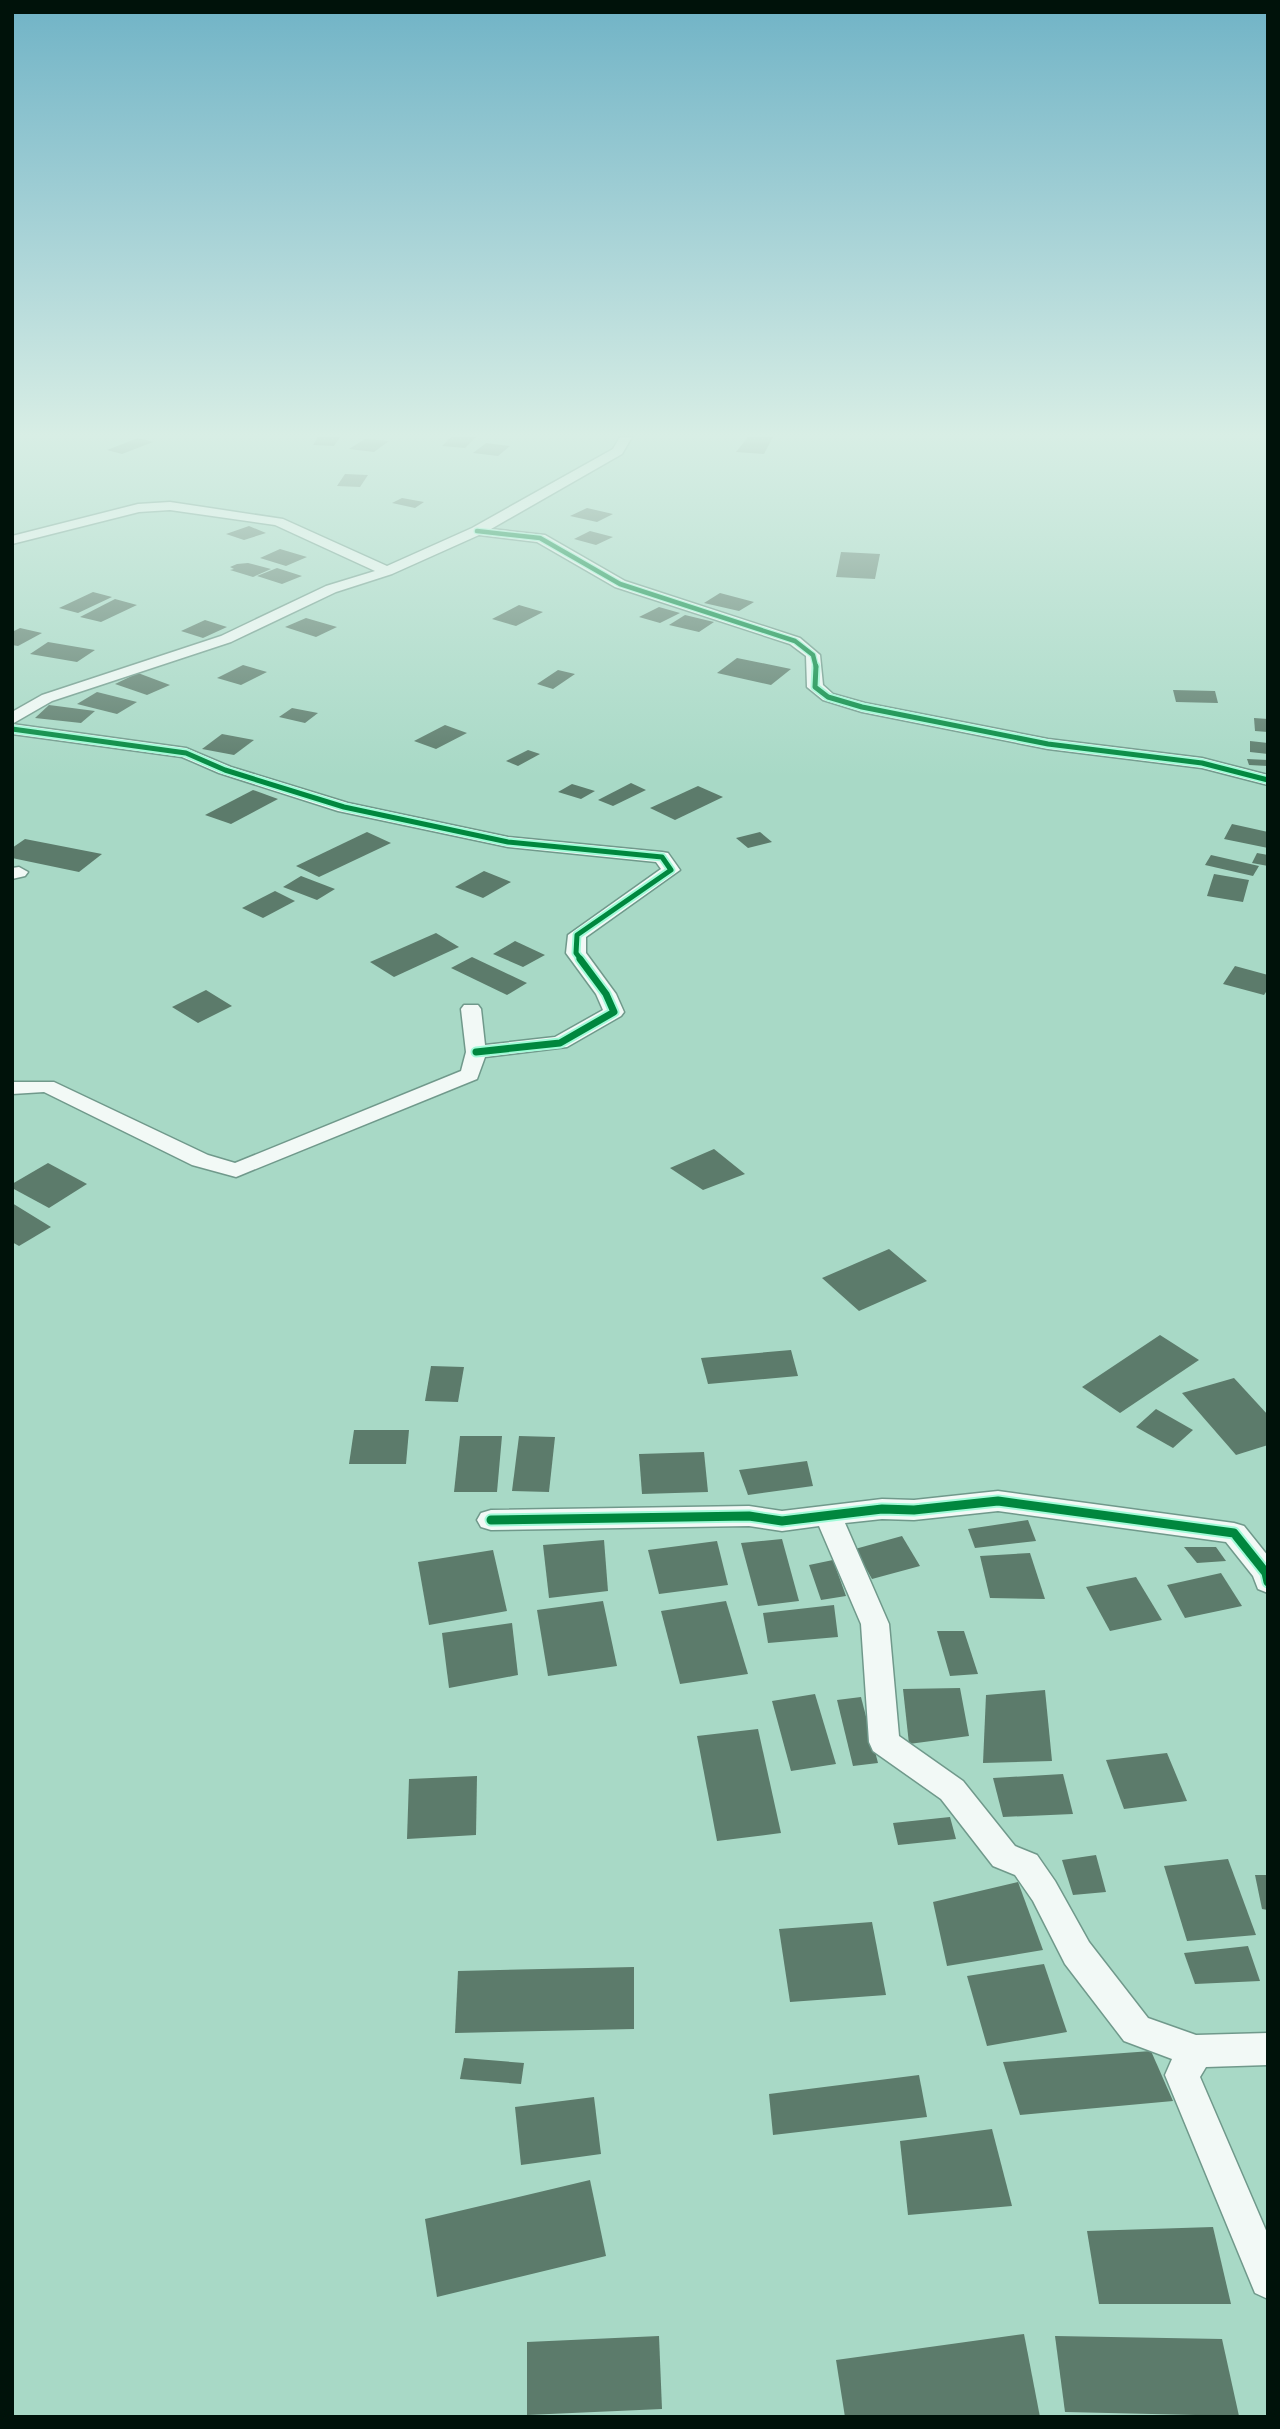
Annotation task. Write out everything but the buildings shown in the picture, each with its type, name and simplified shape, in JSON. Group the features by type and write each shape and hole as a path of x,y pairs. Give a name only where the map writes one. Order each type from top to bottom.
{"street":[{"path":"341,550 387,571"},
{"path":"12,719 47,698 226,639 331,589 387,571 433,550"},
{"path":"561,550 620,584 795,641 810,649 817,660 815,687 828,696 850,704 1048,744 1202,763 1268,780"},
{"path":"12,730 186,753 225,771 344,807 508,842 662,857 671,870 577,935 576,953 606,994 614,1012 560,1042 476,1052"},
{"path":"12,1088 47,1086 201,1160 236,1170 470,1075 476,1052 471,1009"},
{"path":"491,1520 749,1516 782,1521 998,1502 1234,1533 1267,1576"},
{"path":"828,1516 875,1624 884,1742 952,1790 1004,1856 1026,1865 1077,1953 1136,2030 1196,2051 1268,2049"},
{"path":"1196,2051 1182,2075 1268,2280"}],"cycle path":[{"path":"561,550 620,584 795,641 813,655 816,665 815,687 828,697 862,707 1048,744 1202,763 1268,780"},
{"path":"12,729 186,753 225,770 344,807 508,842 662,857 671,870 577,935 576,953 606,994 614,1012 560,1043 476,1052"},
{"path":"491,1520 749,1516 782,1521 882,1509 914,1510 998,1501 1234,1533 1266,1573 1268,1582"}]}
